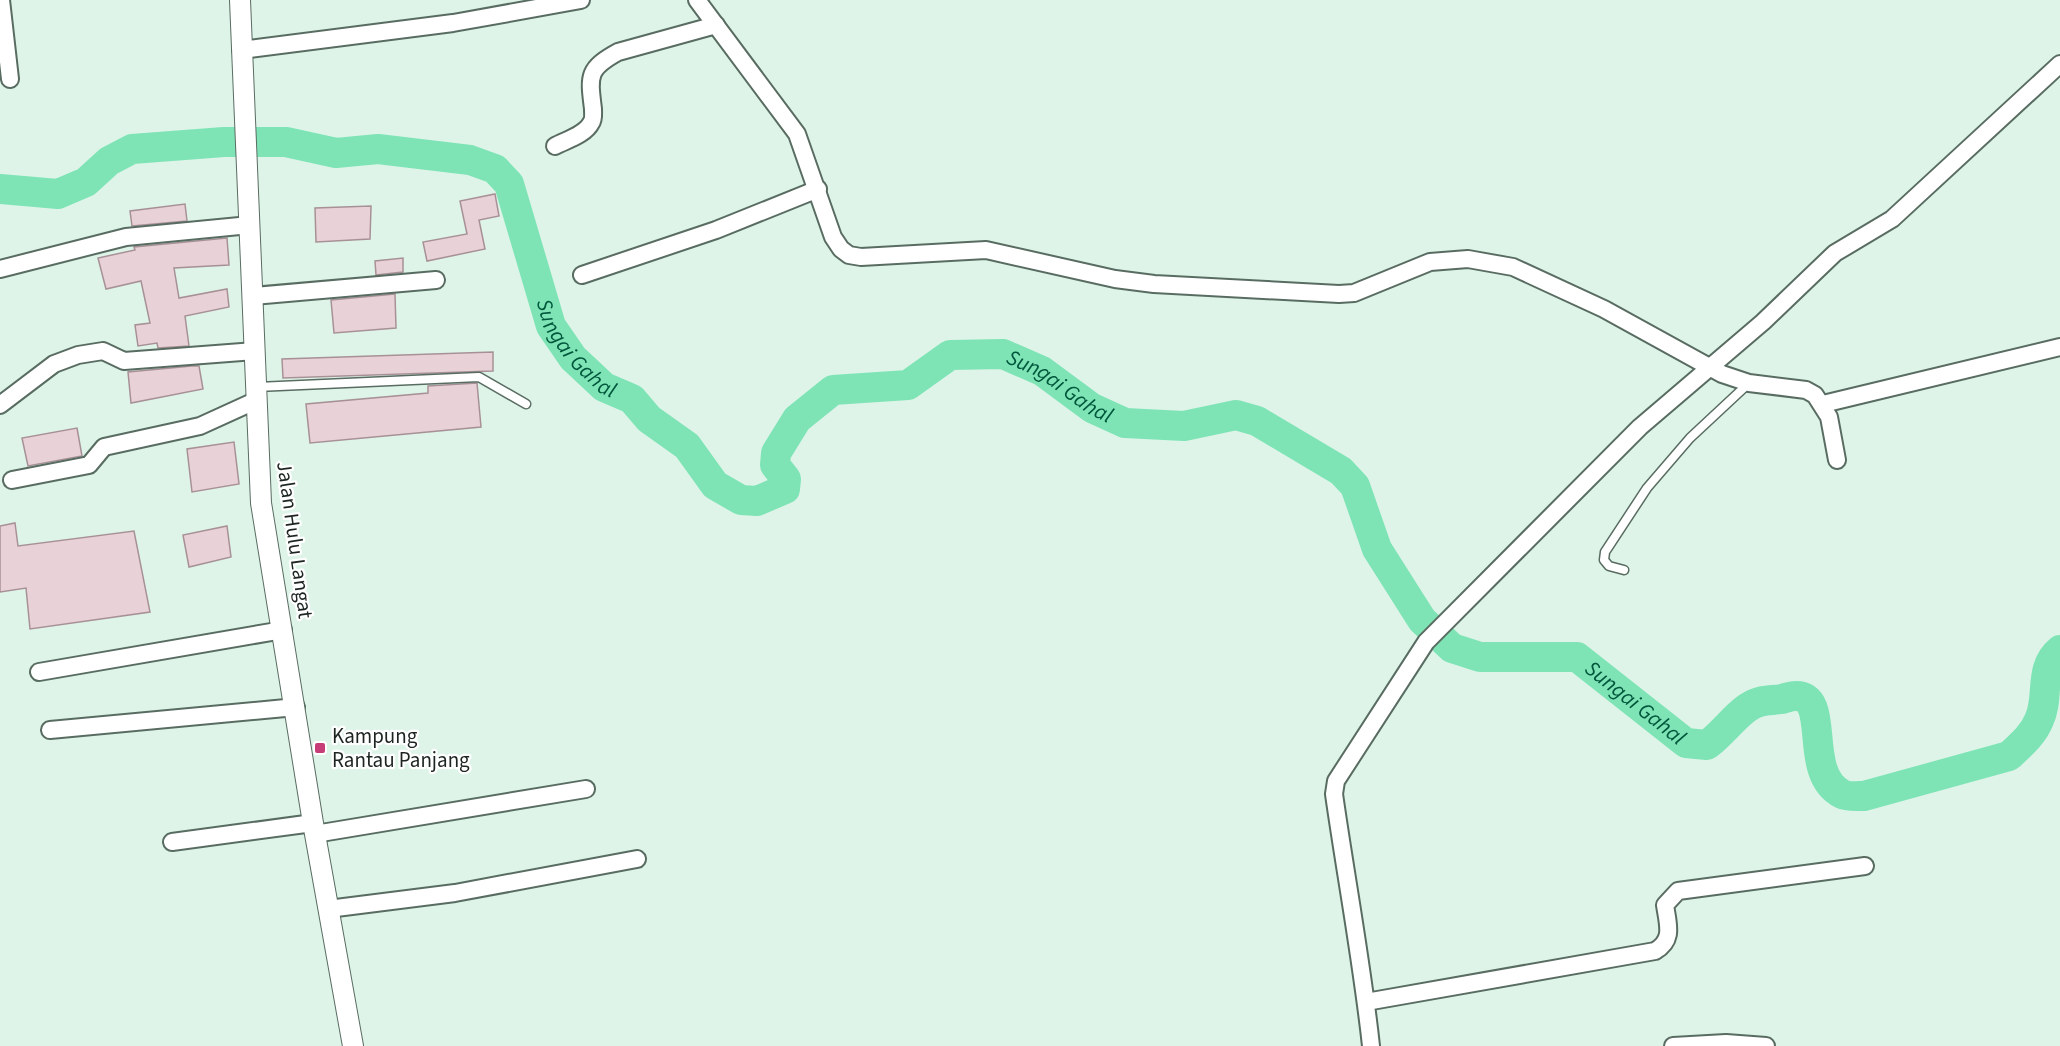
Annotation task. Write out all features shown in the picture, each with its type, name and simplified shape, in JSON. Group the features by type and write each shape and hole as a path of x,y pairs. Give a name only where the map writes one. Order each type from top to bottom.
{"street":[{"path":"1,0 10,79"},
{"name":"Jalan Hulu Langat","path":"240,0 261,503 314,828 353,1046"},
{"path":"241,50 453,23 581,0"},
{"path":"697,0 787,117 804,151 833,237 841,249 849,255 861,257 986,250 1134,281 1339,294 1354,293 1430,262 1468,259 1513,267 1604,309 1709,367 1749,383 1806,390 1823,404 1829,417 1837,460"},
{"path":"555,146 583,131 591,124 594,117 589,82 592,72 604,60 618,52 716,25"},
{"path":"1371,1046 1334,794 1336,781 1426,642 1640,427 1835,253 1892,219 2060,64"},
{"path":"582,275 716,230 818,189"},
{"path":"0,269 126,237 250,225"},
{"path":"253,296 436,280"},
{"path":"1823,404 2060,347"},
{"path":"0,405 54,364 78,355 103,351 124,361 255,351"},
{"path":"12,480 89,465 104,447 200,426 257,394"},
{"path":"39,672 283,630"},
{"path":"50,730 296,707"},
{"path":"172,842 314,828 586,789"},
{"path":"328,909 455,893 637,859"},
{"path":"1366,1002 1655,951 1668,940 1670,934 1665,905 1678,891 1865,866"},
{"path":"1673,1046 1726,1043 1766,1046"}],"lane":[{"path":"257,394 479,378 526,404"},
{"path":"1624,570 1609,566 1604,560 1605,552 1647,488 1690,438 1749,383"}],"building":[{"path":"495,194 499,216 479,220 485,249 427,261 423,242 467,234 460,201"},
{"path":"185,204 187,221 132,226 130,211"},
{"path":"371,206 370,239 316,242 315,208"},
{"path":"227,238 229,265 174,268 179,298 227,289 229,307 185,316 189,346 158,348 157,343 138,346 135,325 150,323 141,281 106,289 98,258 135,250 134,247"},
{"path":"403,258 403,272 376,275 375,261"},
{"path":"395,294 396,328 334,333 331,300"},
{"path":"493,352 493,371 283,378 282,359"},
{"path":"199,366 203,389 131,403 128,372"},
{"path":"477,383 481,427 310,443 306,404 428,393 428,386"},
{"path":"77,428 82,456 28,466 22,438"},
{"path":"234,442 239,484 192,492 187,449"},
{"path":"15,523 18,546 134,531 150,612 30,629 26,588 0,592 0,526"},
{"path":"227,526 231,557 189,567 183,535"}],"waterway":[{"name":"Sungai Gahal","path":"0,189 58,194 86,182 109,161 132,149 224,142 286,142 336,153 378,149 470,160 495,169 509,184 551,326 573,358 604,387 632,399 649,419 687,446 715,485 741,500 757,501 785,489 786,479 775,465 776,453 797,419 833,390 908,385 950,355 1003,354 1042,371 1092,408 1125,423 1184,426 1236,415 1257,421 1341,471 1355,486 1377,549 1422,620 1452,648 1480,657 1577,657 1686,743 1707,745 1742,712 1756,703 1793,696 1806,699 1813,708 1823,770 1830,784 1847,796 1864,796 2009,756 2026,740 2036,725 2044,702 2049,665 2060,650"}],"place":[{"name":"Kampung Rantau Panjang","path":"320,748"}]}
